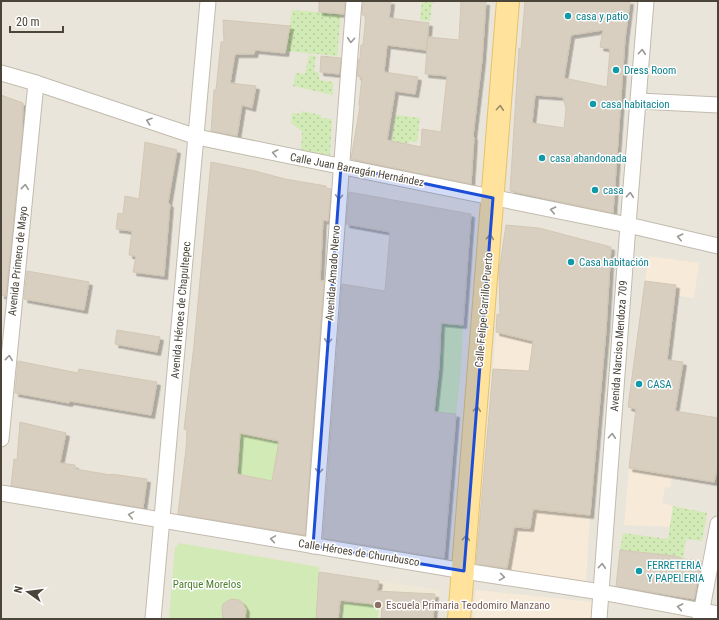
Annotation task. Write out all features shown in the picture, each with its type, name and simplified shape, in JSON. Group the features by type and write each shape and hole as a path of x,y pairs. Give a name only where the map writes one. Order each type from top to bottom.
{"main road":[{"name":"Calle Felipe Carrillo Puerto","path":"459,619 508,1"}],"street":[{"name":"Avenida Héroes de Chapultepec","path":"153,619 208,1"},
{"name":"Avenida Amado Nervo","path":"313,546 354,1"},
{"name":"Avenida Narciso Mendoza 709","path":"599,619 646,1"},
{"name":"Calle Juan Barragán Hernández","path":"1,73 36,83 197,137 628,225 718,246"},
{"name":"Avenida Primero de Mayo","path":"1,439 36,83"},
{"path":"639,101 718,105"},
{"name":"Calle Héroes de Churubusco","path":"1,493 464,571 600,592 701,615 718,614"},
{"path":"701,615 718,524"}],"highlighted area":[{"path":"341,166 493,198 464,571 313,546"}],"shaded area":[{"path":"1,1 718,1 718,619 1,619"},
{"path":"649,256 699,263 694,298 679,296 676,285 645,281"},
{"path":"496,332 533,341 529,371 493,369"},
{"path":"629,468 673,473 670,488 665,487 662,503 673,506 670,527 624,525"},
{"path":"533,509 590,515 586,583 506,570 514,527 530,528"},
{"name":"Escuela Primaria Teodomiro Manzano","path":"319,572 440,590 438,619 316,619"},
{"path":"476,590 593,602 591,619 473,619"}],"green space":[{"path":"422,1 435,1 432,4 430,21 420,20"},
{"path":"292,10 341,14 337,56 286,51"},
{"path":"309,55 316,56 314,71 319,73 319,80 333,82 333,95 293,86 296,73 305,74"},
{"path":"302,111 321,115 321,118 332,119 330,155 301,151 302,131 291,123 292,113 301,114"},
{"path":"395,115 420,118 417,142 409,141 408,149 391,147"},
{"path":"441,323 463,325 461,369 456,414 434,412 439,367"},
{"path":"240,433 279,442 271,487 237,474"},
{"path":"673,506 707,513 702,541 686,539 683,559 620,550 623,533 668,539"},
{"name":"Parque Morelos","path":"179,543 319,567 316,619 169,619 175,547"},
{"path":"364,599 380,600 378,619 341,619 342,602 362,604"}],"building":[{"path":"319,1 345,1 344,14 319,12"},
{"path":"363,1 391,1 389,18 429,23 426,50 387,45 384,72 418,77 415,94 395,91 387,140 421,147 422,129 441,132 447,76 425,74 428,37 459,40 461,1 486,2 482,60 473,136 471,184 351,159 360,106 362,77 357,76 361,45 363,45 366,15 362,15"},
{"path":"525,1 630,1 625,39 613,213 510,191 519,48 521,49","holes":["603,30 600,47 610,49 607,87 564,78 571,35","535,95 563,97 566,109 564,128 532,123"]},
{"path":"223,20 290,26 285,53 255,50 254,54 235,54 230,83 256,86 252,108 242,105 237,136 211,131 214,90 216,90 221,42 224,42"},
{"path":"321,56 341,58 339,74 320,72"},
{"path":"1,95 23,103 22,137 6,296 1,295"},
{"path":"145,142 177,150 168,203 170,204 164,276 133,272 136,256 129,255 132,231 116,229 118,213 123,214 125,196 139,199"},
{"path":"211,162 285,179 326,186 326,188 331,189 328,221 323,220 320,281 324,281 305,535 178,514 186,449 187,430 184,429 194,345","holes":["240,433 279,441 272,481 237,474"]},
{"path":"349,192 471,214 463,325 441,323 439,367 434,412 456,414 444,558 323,538 342,284 385,291 390,232 346,224"},
{"path":"506,225 539,228 611,247 606,330 590,515 533,509 530,528 514,527 507,568 476,564 493,369 529,371 533,341 496,332 497,314 500,315 499,271"},
{"path":"27,271 89,282 84,310 24,299"},
{"path":"645,281 676,285 667,360 683,362 675,411 718,418 718,466 714,482 629,468 636,409 628,407"},
{"path":"117,330 160,337 157,352 115,344"},
{"path":"18,361 78,373 79,369 157,382 151,415 70,401 69,403 15,393"},
{"path":"20,422 66,433 60,463 75,465 75,469 147,479 143,508 11,486 14,459 17,460"},
{"path":"620,550 675,556 683,559 701,561 694,599 616,586"},
{"name":"Escuela Primaria Teodomiro Manzano","path":"319,572 379,581 377,591 435,594 433,619 381,619 382,605 340,600 338,619 316,619"},
{"path":"231,599 242,602 246,609 245,619 223,619 223,604"}],"place":[{"name":"casa y patio","path":"568,16"},
{"name":"Dress Room","path":"616,70"},
{"name":"casa habitacion","path":"593,104"},
{"name":"casa abandonada","path":"542,158"},
{"name":"casa","path":"595,190"},
{"name":"Casa habitación","path":"571,262"},
{"name":"CASA","path":"639,384"},
{"name":"FERRETERIA Y PAPELERIA","path":"639,571"},
{"name":"Escuela Primaria Teodomiro Manzano","path":"378,605"}]}
